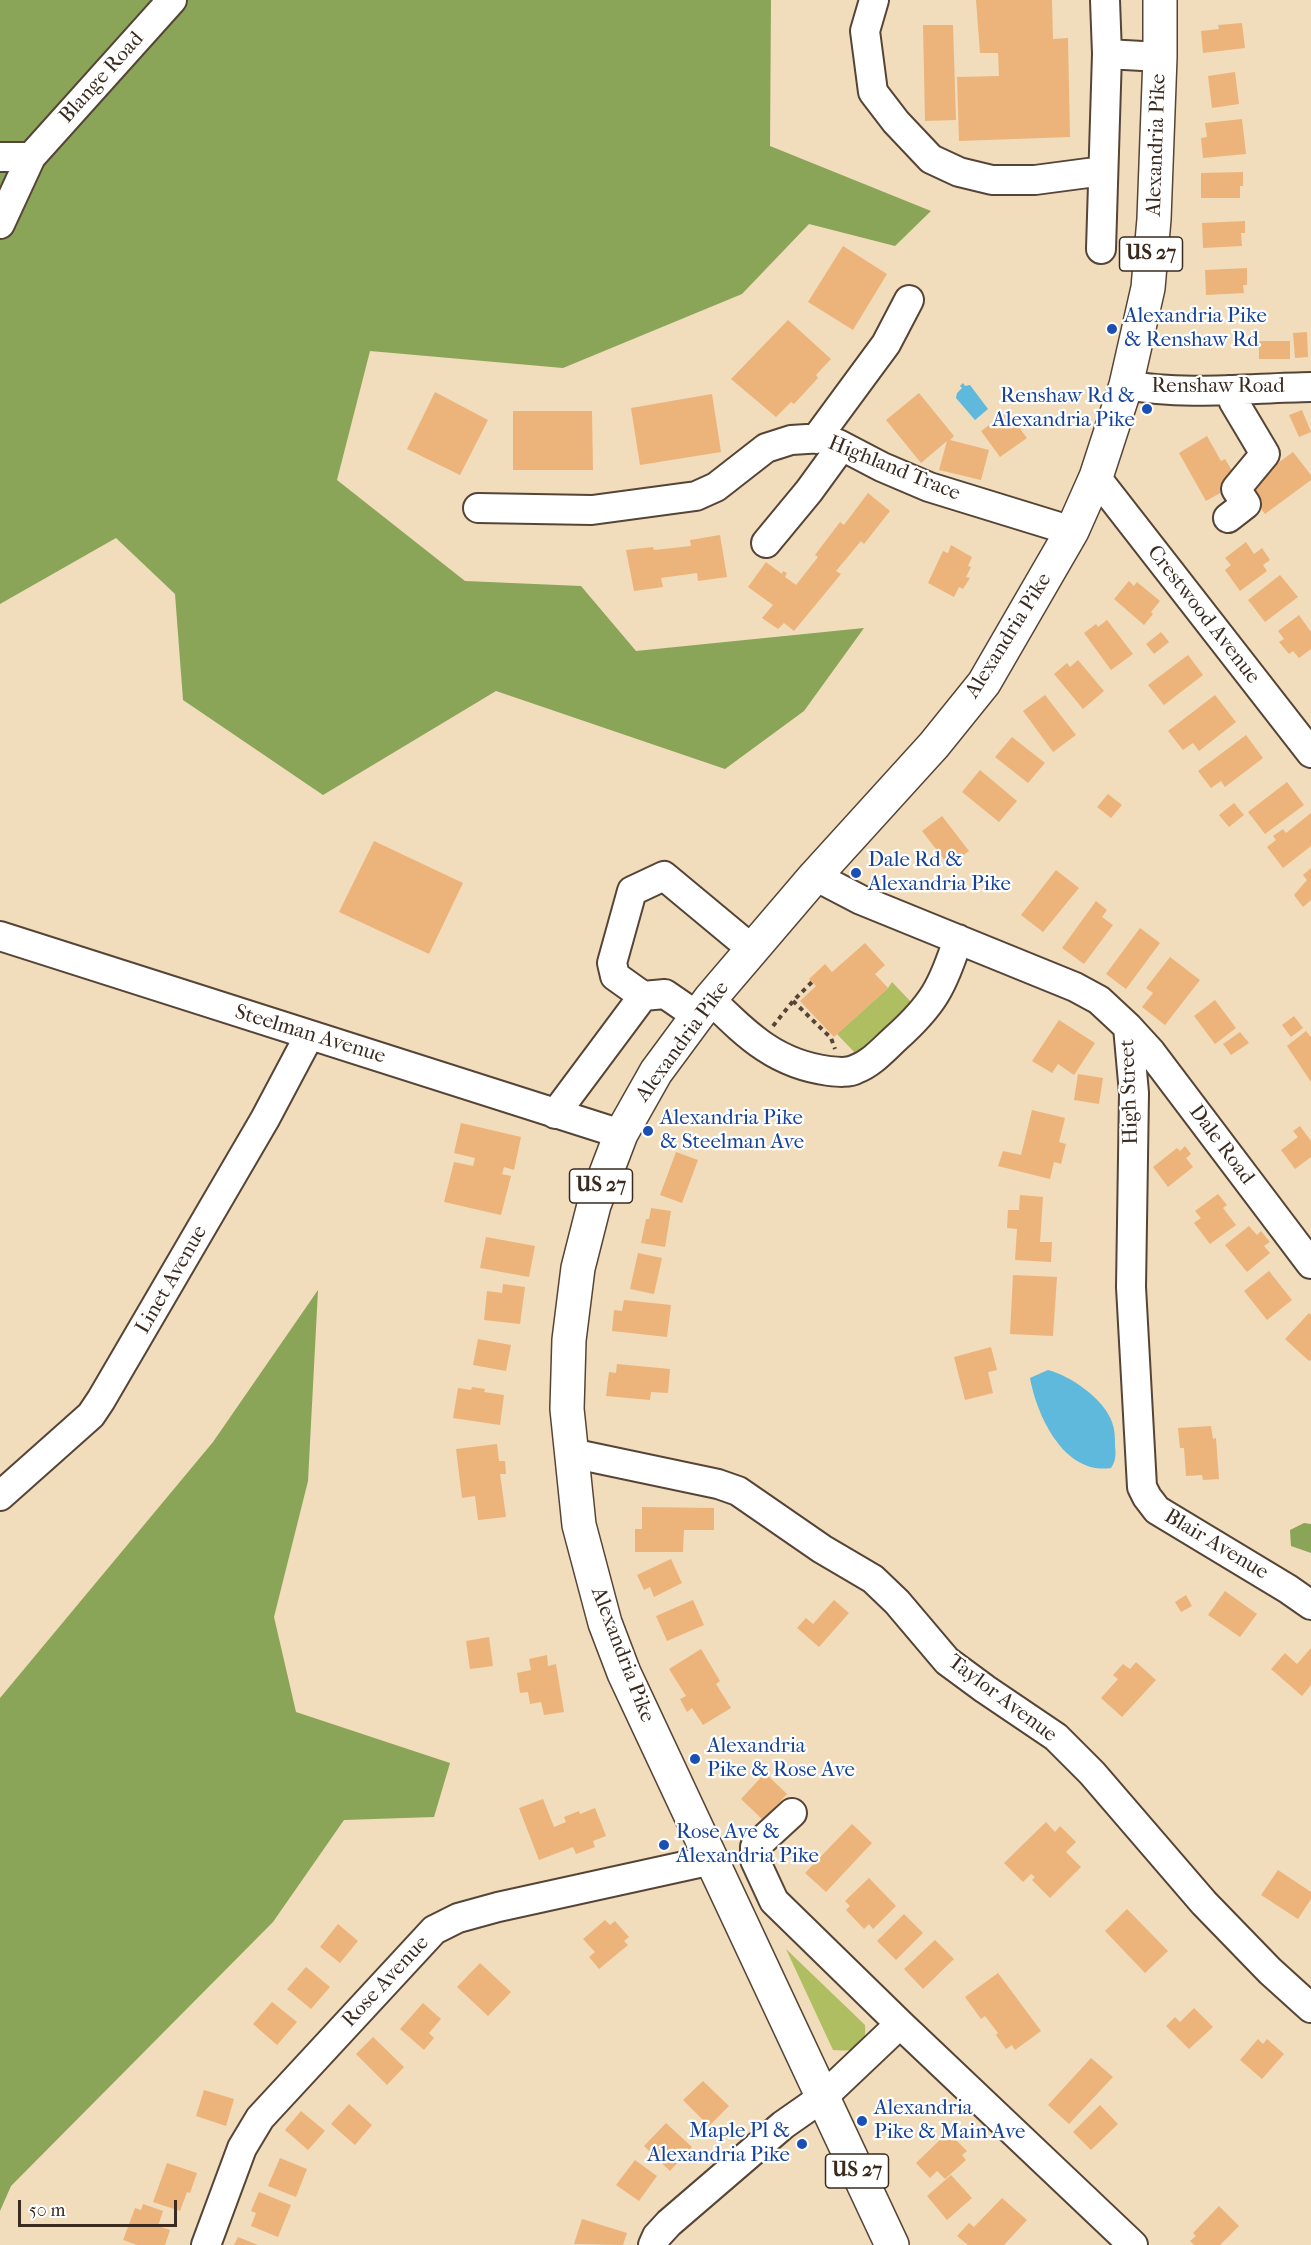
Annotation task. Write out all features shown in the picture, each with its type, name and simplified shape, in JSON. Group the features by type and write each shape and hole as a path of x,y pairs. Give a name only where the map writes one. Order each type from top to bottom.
{"main road":[{"name":"Alexandria Pike","path":"891,2245 624,1672 604,1623 579,1525 567,1409 569,1340 578,1268 594,1205 621,1134 656,1072 704,1008 815,876 934,745 984,683 1072,531 1096,477 1126,385 1148,288 1154,219 1160,0"}],"street":[{"name":"Blange Road","path":"0,224 31,157 172,0"},
{"path":"874,0 865,31 873,92 896,122 931,159 959,172 992,180 1035,180 1103,171"},
{"path":"1101,249 1107,54 1105,0"},
{"path":"1107,54 1160,57"},
{"path":"0,157 31,157"},
{"path":"766,543 809,491 829,443 909,300"},
{"name":"Renshaw Road","path":"1126,385 1145,388 1229,390 1311,387"},
{"path":"1228,518 1246,504 1236,489 1265,454 1229,390"},
{"name":"Highland Trace","path":"478,508 592,510 696,496 716,487 766,448 790,440 829,443 928,487 1072,531"},
{"name":"Crestwood Avenue","path":"1096,477 1311,753"},
{"path":"753,950 664,876 632,891 612,963 615,976 643,996 665,994 704,1008 778,1056 811,1068 854,1071 868,1063 924,1012 944,981 958,939"},
{"name":"High Street","path":"815,876 861,900 1076,987 1099,1000 1128,1027 1134,1093 1131,1287 1138,1435"},
{"name":"Steelman Avenue","path":"0,936 621,1134"},
{"path":"555,1114 643,996"},
{"name":"Dale Road","path":"1128,1027 1150,1051 1311,1264"},
{"name":"Linet Avenue","path":"0,1496 91,1414 101,1400 254,1139 309,1036"},
{"name":"Blair Avenue","path":"1138,1435 1142,1487 1157,1510 1279,1583 1311,1605"},
{"name":"Taylor Avenue","path":"571,1453 718,1484 738,1491 822,1549 873,1579 897,1602 947,1661 1056,1737 1092,1773 1204,1903 1270,1971 1311,2008"},
{"path":"792,1813 755,1847 755,1860 774,1901 1133,2245"},
{"name":"Rose Avenue","path":"206,2245 242,2148 260,2118 434,1930 458,1918 498,1907 712,1860"},
{"path":"653,2245 657,2236 669,2223 783,2125 823,2097 900,2024"}],"path":[{"path":"760,1043 793,1001 812,982"},
{"path":"793,1001 831,1038 836,1051 836,1071"}],"green space":[{"path":"0,0 771,0 770,146 931,211 895,246 809,224 742,294 563,368 370,351 337,480 465,581 581,586 636,651 864,628 804,711 725,769 496,691 323,795 183,700 175,594 116,538 0,604"},
{"path":"892,982 911,1002 857,1055 837,1034"},
{"path":"318,1290 308,1481 274,1617 296,1712 450,1763 434,1817 344,1820 273,1922 11,2186 0,2211 0,1698 213,1442"},
{"path":"1304,1523 1311,1524 1311,1553 1291,1546 1290,1530"},
{"path":"786,1949 865,2025 864,2039 858,2047 833,2050"}],"water":[{"path":"963,383 965,386 970,385 988,409 975,420 956,398"},
{"path":"1048,1370 1067,1377 1086,1390 1108,1413 1115,1437 1115,1457 1111,1468 1094,1468 1080,1462 1067,1453 1046,1425 1030,1378"}],"building":[{"path":"976,0 1052,0 1053,39 1068,38 1070,137 959,141 957,77 999,76 998,53 980,53"},
{"path":"1242,23 1245,48 1203,53 1201,31 1219,29 1218,25"},
{"path":"923,25 953,25 956,120 925,121"},
{"path":"1235,72 1239,104 1212,108 1208,76"},
{"path":"1242,119 1246,154 1203,158 1201,138 1207,137 1205,123"},
{"path":"1243,172 1240,198 1201,198 1201,173"},
{"path":"1245,221 1245,233 1241,233 1242,246 1203,248 1202,223"},
{"path":"843,246 887,274 853,330 808,302"},
{"path":"1247,268 1247,285 1243,285 1244,293 1206,295 1205,270"},
{"path":"788,320 831,359 816,375 818,378 794,404 791,402 776,417 731,379"},
{"path":"1307,332 1308,357 1295,358 1293,333"},
{"path":"1259,341 1290,341 1290,359 1259,359"},
{"path":"435,392 488,420 460,475 407,449"},
{"path":"919,393 954,436 950,440 989,450 981,480 939,470 947,441 921,463 886,420"},
{"path":"712,394 721,452 640,465 631,408"},
{"path":"1302,410 1311,432 1299,437 1289,415"},
{"path":"513,411 592,411 593,470 513,470"},
{"path":"1007,412 1027,438 1000,457 981,431"},
{"path":"1207,436 1221,461 1225,459 1237,479 1236,484 1206,501 1179,453"},
{"path":"1293,452 1311,475 1311,480 1265,514 1245,487"},
{"path":"868,493 890,511 864,544 861,541 836,571 841,574 794,631 784,623 778,629 762,618 773,605 748,587 766,562 782,574 783,571 787,573 785,577 796,585 818,557 815,555 840,522 844,525"},
{"path":"720,535 727,577 698,581 697,573 661,578 663,587 634,591 626,550 691,546 690,540"},
{"path":"1246,542 1254,554 1262,548 1270,560 1263,565 1267,571 1240,591 1225,570 1231,565 1225,558"},
{"path":"951,545 972,557 968,566 971,567 966,577 970,578 963,589 959,587 954,597 928,583 943,551 948,553"},
{"path":"1280,575 1298,597 1265,622 1248,600"},
{"path":"1129,581 1134,586 1137,582 1160,601 1144,625 1114,599"},
{"path":"1299,615 1311,632 1311,649 1299,658 1293,651 1289,654 1279,642 1284,639 1278,631"},
{"path":"1107,620 1133,654 1111,670 1084,633 1096,624 1098,627"},
{"path":"1161,632 1169,642 1154,654 1146,644"},
{"path":"1188,655 1203,675 1164,705 1148,685"},
{"path":"1078,660 1104,691 1083,709 1054,674 1067,663 1070,667"},
{"path":"1045,695 1076,735 1053,752 1023,711"},
{"path":"1215,695 1236,722 1199,751 1193,743 1183,750 1168,731"},
{"path":"1246,735 1263,758 1225,787 1221,781 1211,788 1198,771"},
{"path":"1012,737 1045,763 1028,783 995,757"},
{"path":"980,770 1017,801 999,822 962,792"},
{"path":"1287,782 1304,805 1265,834 1248,812"},
{"path":"1108,794 1122,805 1111,818 1097,807"},
{"path":"1234,803 1244,815 1229,827 1219,815"},
{"path":"1311,813 1311,846 1283,868 1267,847 1276,840 1273,836 1283,829 1286,833"},
{"path":"942,816 969,851 949,866 922,831"},
{"path":"374,841 463,883 429,954 339,912"},
{"path":"1311,868 1311,900 1303,907 1294,895 1307,880 1303,875"},
{"path":"1056,870 1079,888 1043,932 1021,915"},
{"path":"1096,901 1107,910 1102,917 1113,925 1084,964 1062,948"},
{"path":"1140,928 1160,943 1126,989 1106,974"},
{"path":"865,943 885,965 875,974 888,988 834,1037 800,1001 816,986 809,979 825,964 832,972"},
{"path":"1170,957 1200,980 1165,1025 1142,1007 1153,993 1146,988"},
{"path":"1215,1000 1236,1028 1215,1044 1194,1016"},
{"path":"1294,1016 1303,1028 1291,1037 1282,1025"},
{"path":"1059,1020 1095,1043 1074,1075 1058,1064 1052,1073 1032,1061"},
{"path":"1306,1031 1311,1037 1311,1082 1287,1046"},
{"path":"1240,1032 1249,1043 1231,1055 1223,1044"},
{"path":"1078,1074 1103,1078 1099,1104 1074,1100"},
{"path":"1032,1110 1065,1118 1059,1142 1066,1144 1061,1164 1054,1162 1050,1179 998,1166 1003,1151 1021,1155"},
{"path":"461,1123 521,1137 514,1170 504,1167 502,1174 511,1176 501,1215 444,1202 454,1162 473,1166 475,1158 454,1153"},
{"path":"1300,1126 1311,1141 1311,1157 1295,1169 1281,1150 1298,1137 1293,1131"},
{"path":"1185,1146 1191,1154 1186,1158 1193,1167 1168,1187 1153,1167 1177,1148 1180,1151"},
{"path":"676,1152 698,1160 682,1203 660,1195"},
{"path":"1218,1194 1227,1205 1223,1208 1236,1225 1210,1244 1194,1223 1201,1218 1195,1211"},
{"path":"1020,1195 1043,1197 1040,1242 1052,1242 1051,1262 1015,1260 1017,1229 1007,1228 1008,1210 1019,1210"},
{"path":"651,1208 671,1211 665,1247 641,1243"},
{"path":"1249,1226 1257,1235 1261,1231 1270,1242 1264,1246 1270,1253 1247,1272 1225,1245"},
{"path":"486,1237 535,1246 529,1277 480,1268"},
{"path":"638,1253 662,1258 654,1294 630,1289"},
{"path":"1269,1271 1292,1300 1267,1320 1244,1291"},
{"path":"1013,1275 1057,1277 1053,1336 1010,1334"},
{"path":"503,1284 525,1287 520,1324 484,1320 487,1291 502,1293"},
{"path":"624,1300 671,1305 667,1337 612,1331 614,1310 622,1311"},
{"path":"1309,1313 1311,1315 1311,1360 1309,1361 1285,1339"},
{"path":"478,1339 511,1345 506,1371 473,1365"},
{"path":"991,1347 997,1370 988,1372 993,1393 965,1400 954,1357"},
{"path":"617,1364 670,1369 668,1393 651,1392 650,1400 606,1396 609,1372 616,1373"},
{"path":"472,1387 485,1389 484,1392 504,1395 500,1425 453,1418 458,1388 471,1390"},
{"path":"1211,1426 1213,1439 1216,1438 1219,1479 1203,1480 1202,1475 1186,1476 1184,1448 1180,1448 1178,1428"},
{"path":"497,1444 499,1461 505,1461 506,1474 500,1474 506,1517 478,1520 475,1496 462,1498 456,1449"},
{"path":"642,1507 714,1508 714,1530 684,1530 683,1552 635,1552 635,1529 642,1529"},
{"path":"671,1559 682,1583 654,1597 650,1587 644,1590 637,1575"},
{"path":"1225,1591 1257,1614 1240,1637 1208,1615"},
{"path":"1186,1595 1192,1606 1181,1612 1175,1602"},
{"path":"693,1600 704,1625 667,1641 656,1616"},
{"path":"834,1600 849,1613 819,1647 797,1628 806,1618 813,1624"},
{"path":"489,1637 493,1666 470,1669 466,1641"},
{"path":"1311,1648 1311,1685 1302,1696 1271,1669 1285,1653 1297,1664"},
{"path":"701,1649 720,1681 716,1684 731,1708 703,1725 692,1708 687,1712 680,1699 686,1696 669,1669"},
{"path":"547,1655 548,1666 556,1664 564,1712 544,1715 541,1702 530,1704 528,1692 520,1693 517,1673 531,1670 529,1659"},
{"path":"1136,1662 1156,1680 1122,1717 1101,1698 1118,1679 1113,1675 1123,1664 1130,1669"},
{"path":"765,1773 787,1794 763,1820 741,1799"},
{"path":"543,1799 554,1827 566,1822 564,1817 595,1808 606,1836 593,1841 595,1847 576,1854 573,1847 539,1860 519,1808"},
{"path":"1046,1822 1055,1832 1060,1826 1076,1842 1066,1852 1081,1867 1050,1898 1032,1880 1035,1877 1031,1874 1023,1882 1004,1863"},
{"path":"852,1824 872,1843 826,1892 805,1873"},
{"path":"1278,1870 1311,1892 1311,1899 1298,1919 1261,1895"},
{"path":"869,1878 896,1906 873,1929 869,1924 864,1929 846,1910 850,1906 845,1901"},
{"path":"1127,1909 1168,1951 1145,1973 1105,1931"},
{"path":"904,1914 923,1933 896,1960 877,1941"},
{"path":"605,1920 610,1925 615,1921 629,1937 624,1941 628,1945 599,1969 589,1957 595,1952 583,1939"},
{"path":"338,1924 358,1941 340,1963 320,1947"},
{"path":"935,1940 954,1959 923,1989 904,1969"},
{"path":"480,1963 511,1992 488,2016 457,1987"},
{"path":"306,1967 330,1987 311,2009 287,1989"},
{"path":"998,1973 1041,2031 1015,2050 1012,2045 1006,2049 996,2035 998,2033 985,2016 981,2019 965,1997"},
{"path":"272,2002 297,2022 277,2045 253,2024"},
{"path":"423,2003 441,2019 429,2033 434,2038 424,2050 400,2029"},
{"path":"1194,2008 1213,2027 1189,2049 1166,2026 1175,2017 1180,2022"},
{"path":"373,2037 404,2067 387,2085 356,2054"},
{"path":"1258,2039 1263,2044 1267,2039 1284,2054 1262,2079 1240,2060"},
{"path":"1091,2058 1113,2077 1069,2124 1048,2105"},
{"path":"703,2081 729,2106 709,2126 683,2100"},
{"path":"204,2090 234,2099 226,2126 196,2116"},
{"path":"349,2104 372,2125 355,2145 331,2124"},
{"path":"1100,2105 1118,2124 1091,2150 1073,2132"},
{"path":"301,2111 325,2131 308,2150 285,2130"},
{"path":"666,2123 692,2147 670,2171 644,2146"},
{"path":"945,2135 949,2139 952,2136 967,2151 962,2155 966,2160 945,2179 937,2171 930,2178 916,2163"},
{"path":"280,2158 307,2169 296,2197 268,2186"},
{"path":"635,2160 657,2176 639,2201 616,2185"},
{"path":"167,2163 197,2173 180,2211 153,2202"},
{"path":"951,2175 972,2198 947,2220 927,2196"},
{"path":"259,2192 291,2205 278,2237 251,2226 256,2213 251,2211"},
{"path":"1002,2198 1027,2220 1004,2245 968,2245 957,2236 969,2223 974,2227"},
{"path":"143,2204 163,2211 158,2226 170,2230 165,2245 137,2245 123,2240 135,2208 141,2210"},
{"path":"1219,2206 1239,2226 1220,2245 1194,2245 1190,2241 1196,2236 1193,2233"},
{"path":"582,2219 627,2233 623,2245 574,2244"},
{"path":"238,2237 258,2245 234,2245"}],"place":[{"name":"Alexandria Pike & Renshaw Rd","path":"1112,329"},
{"name":"Renshaw Rd & Alexandria Pike","path":"1147,409"},
{"name":"Dale Rd & Alexandria Pike","path":"856,873"},
{"name":"Alexandria Pike & Steelman Ave","path":"648,1131"},
{"name":"Alexandria Pike & Rose Ave","path":"695,1759"},
{"name":"Rose Ave & Alexandria Pike","path":"664,1845"},
{"name":"Alexandria Pike & Main Ave","path":"862,2121"},
{"name":"Maple Pl & Alexandria Pike","path":"802,2144"}]}
